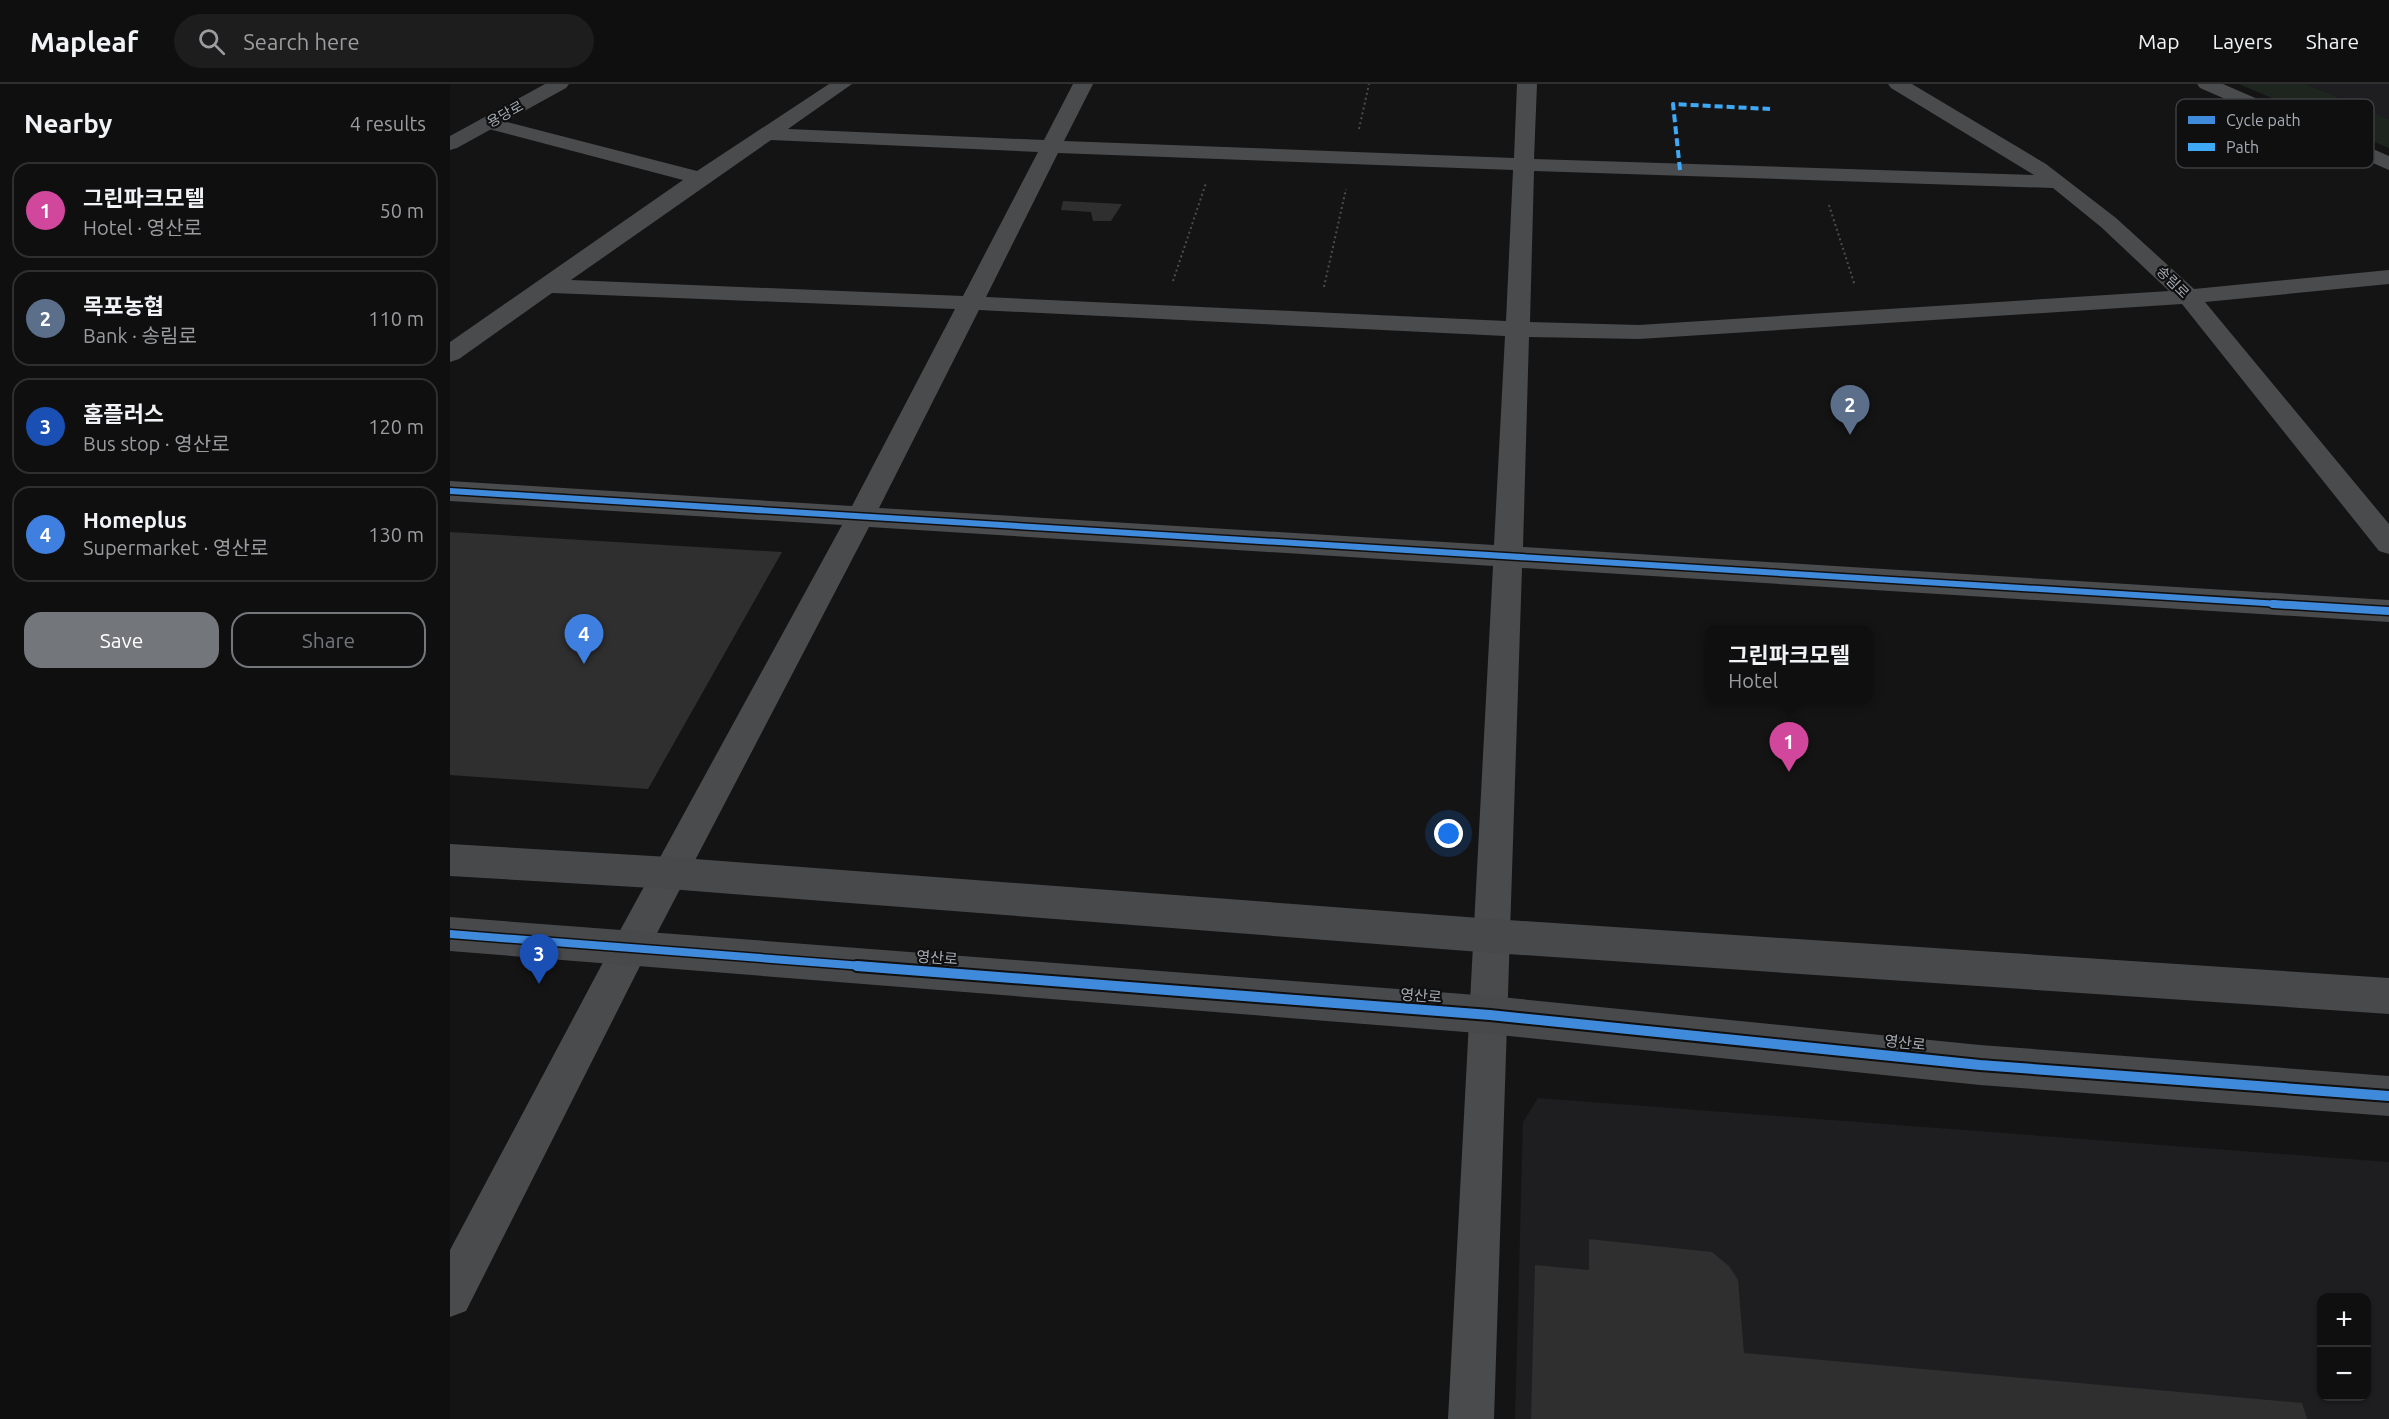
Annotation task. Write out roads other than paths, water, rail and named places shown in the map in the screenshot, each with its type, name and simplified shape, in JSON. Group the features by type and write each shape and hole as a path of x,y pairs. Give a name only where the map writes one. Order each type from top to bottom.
{"street":[{"name":"용당로","path":"450,144 559,84"},
{"path":"450,354 700,178 842,84"},
{"path":"450,1295 669,873 861,516 1083,84"},
{"path":"1471,1419 1490,1015 1527,84"},
{"name":"송림로","path":"1898,84 1972,125 2057,182 2127,238 2188,297 2389,544"},
{"path":"2207,84 2241,99"},
{"path":"488,123 700,178"},
{"path":"765,134 1352,159 2057,182"},
{"path":"2374,157 2389,164"},
{"path":"548,286 1517,329 1639,332 2188,297 2389,277"},
{"path":"450,491 2389,611"},
{"path":"450,860 669,873 1493,936 2389,996"},
{"name":"영산로","path":"450,934 1490,1015 1980,1065 2389,1096"}],"place":[{"name":"목포농협","path":"1850,435"},
{"name":"Homeplus","path":"584,664"},
{"name":"그린파크모텔","path":"1789,772"},
{"name":"홈플러스","path":"539,984"}]}
